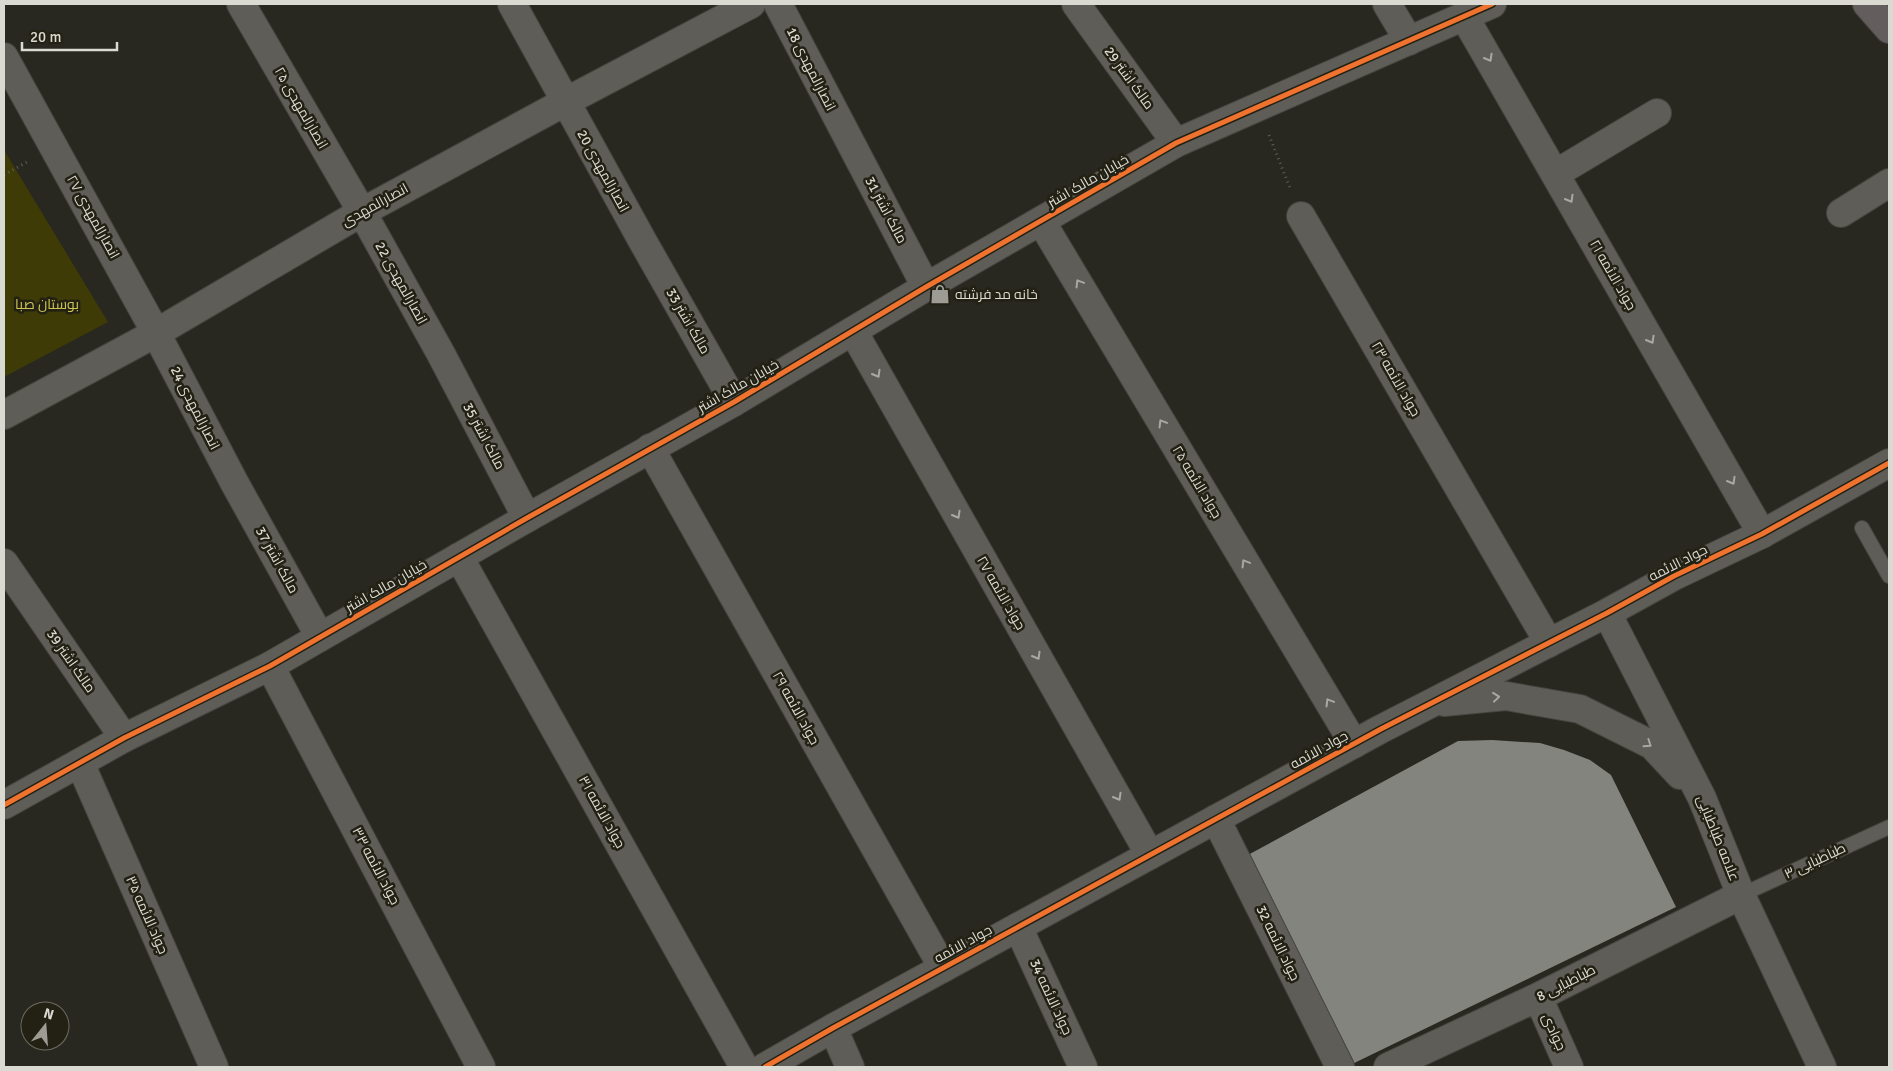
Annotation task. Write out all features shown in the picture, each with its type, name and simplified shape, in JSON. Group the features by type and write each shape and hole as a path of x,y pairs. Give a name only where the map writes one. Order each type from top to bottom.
{"main road":[{"path":"1867,4 1889,29"}],"street":[{"name":"انصارالمهدی ۲۵","path":"241,4 362,212"},
{"name":"انصارالمهدی 20","path":"512,4 642,240"},
{"name":"انصارالمهدی","path":"4,415 156,333 362,212 565,102 752,4"},
{"name":"انصارالمهدی 18","path":"778,4 845,133"},
{"path":"1387,4 1409,41"},
{"name":"خیابان مالک اشتر","path":"4,805 124,738 270,666 459,556 734,402 1176,143 1492,4"},
{"name":"مالک اشتر 29","path":"1079,8 1176,143"},
{"name":"جواد الائمه ۲۱","path":"1464,16 1762,534"},
{"name":"انصارالمهدی ۲۷","path":"4,57 156,333"},
{"path":"1555,174 1657,112"},
{"name":"مالک اشتر 31","path":"845,133 926,288"},
{"path":"1841,213 1889,183"},
{"name":"انصارالمهدی 22","path":"362,212 441,354"},
{"name":"جواد الائمه ۲۳","path":"1301,216 1549,643"},
{"name":"جواد الائمه ۲۵","path":"1041,221 1354,744"},
{"name":"مالک اشتر 33","path":"642,240 734,402"},
{"name":"جواد الائمه ۲۷","path":"853,331 1150,855"},
{"name":"انصارالمهدی 24","path":"156,333 234,482"},
{"name":"مالک اشتر 35","path":"441,354 527,518"},
{"name":"جواد الائمه ۲۹","path":"650,448 943,968"},
{"name":"جواد الائمه","path":"765,1067 833,1028 1430,703 1607,613 1674,576 1762,534 1889,463"},
{"name":"مالک اشتر 37","path":"234,482 320,637"},
{"name":"جواد الائمه ۳۱","path":"459,556 744,1067"},
{"name":"مالک اشتر 39","path":"10,573 124,738"},
{"name":"علامه طباطبایی","path":"1607,613 1702,798 1741,895 1822,1067"},
{"name":"جواد الائمه ۳۳","path":"270,666 482,1067"},
{"path":"1430,703 1506,696 1549,705 1580,708 1652,745 1702,798"},
{"name":"جواد الائمه ۳۵","path":"80,763 214,1067"},
{"name":"جواد الائمه 32","path":"1216,819 1340,1067"},
{"name":"طباطبایی 8","path":"1388,1067 1538,998 1741,895"},
{"name":"جواد الائمه 34","path":"1018,927 1083,1067"},
{"name":"جوادی","path":"1538,998 1569,1067"},
{"path":"833,1028 850,1067"}],"lane":[{"path":"1862,528 1889,576"},
{"name":"طباطبایی ۳","path":"1741,895 1889,827"}],"path":[{"path":"1258,107 1301,216"}],"green space":[{"name":"بوستان صبا","path":"4,150 108,322 4,377"}],"building":[{"path":"1492,740 1540,743 1564,750 1590,760 1611,775 1676,907 1346,1067 1246,856 1458,741"}],"cycle path":[{"path":"4,805 124,738 270,666 527,518 734,402 926,287 1176,143 1492,4"},
{"path":"765,1067 1381,729 1607,613 1674,576 1762,534 1889,463"}],"place":[{"name":"خانه مد فرشته","path":"940,294"}]}
